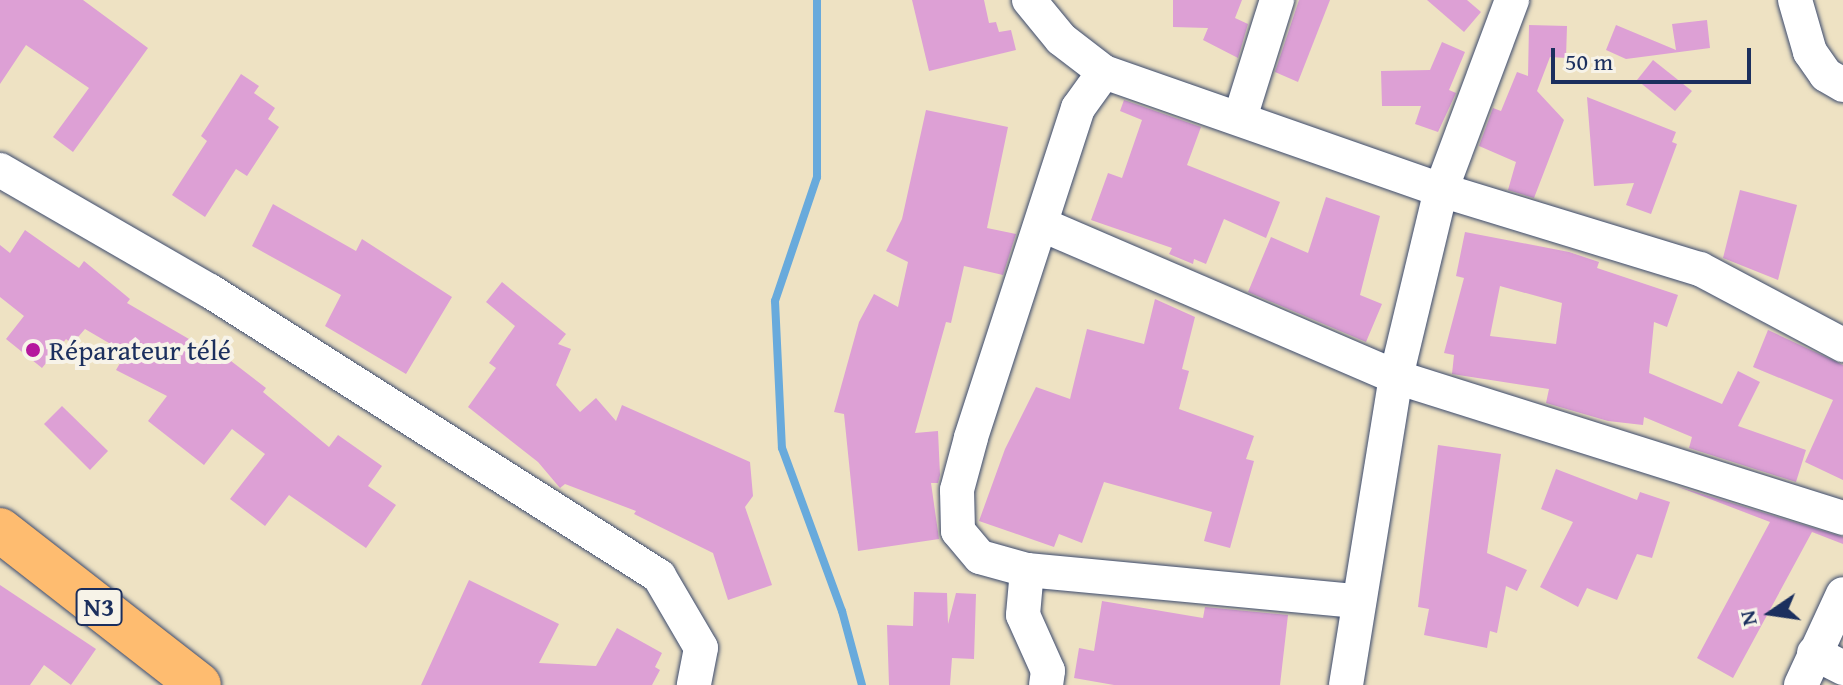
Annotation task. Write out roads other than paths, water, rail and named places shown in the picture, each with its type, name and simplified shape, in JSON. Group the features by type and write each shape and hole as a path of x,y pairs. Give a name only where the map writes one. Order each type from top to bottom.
{"highway":[{"name":"N3","path":"0,530 199,685"}],"street":[{"path":"1029,0 1061,39 1104,72 1441,190 1700,269 1843,345"},
{"path":"1240,118 1277,0"},
{"path":"1346,685 1357,601 1396,377 1441,190 1512,0"},
{"path":"1795,0 1810,52 1826,75 1843,85"},
{"path":"1104,72 1078,108 957,490 958,531 980,557 1027,570 1357,601"},
{"path":"0,170 210,291 659,576 701,648 694,685"},
{"path":"1043,225 1396,377 1843,518"},
{"path":"1027,570 1023,615 1048,671 1046,685"},
{"path":"1801,685 1828,660 1843,594"}],"waterway":[{"path":"817,0 817,177 775,301 782,448 842,611 862,685"}],"place":[{"name":"Réparateur télé","path":"33,350"}]}
